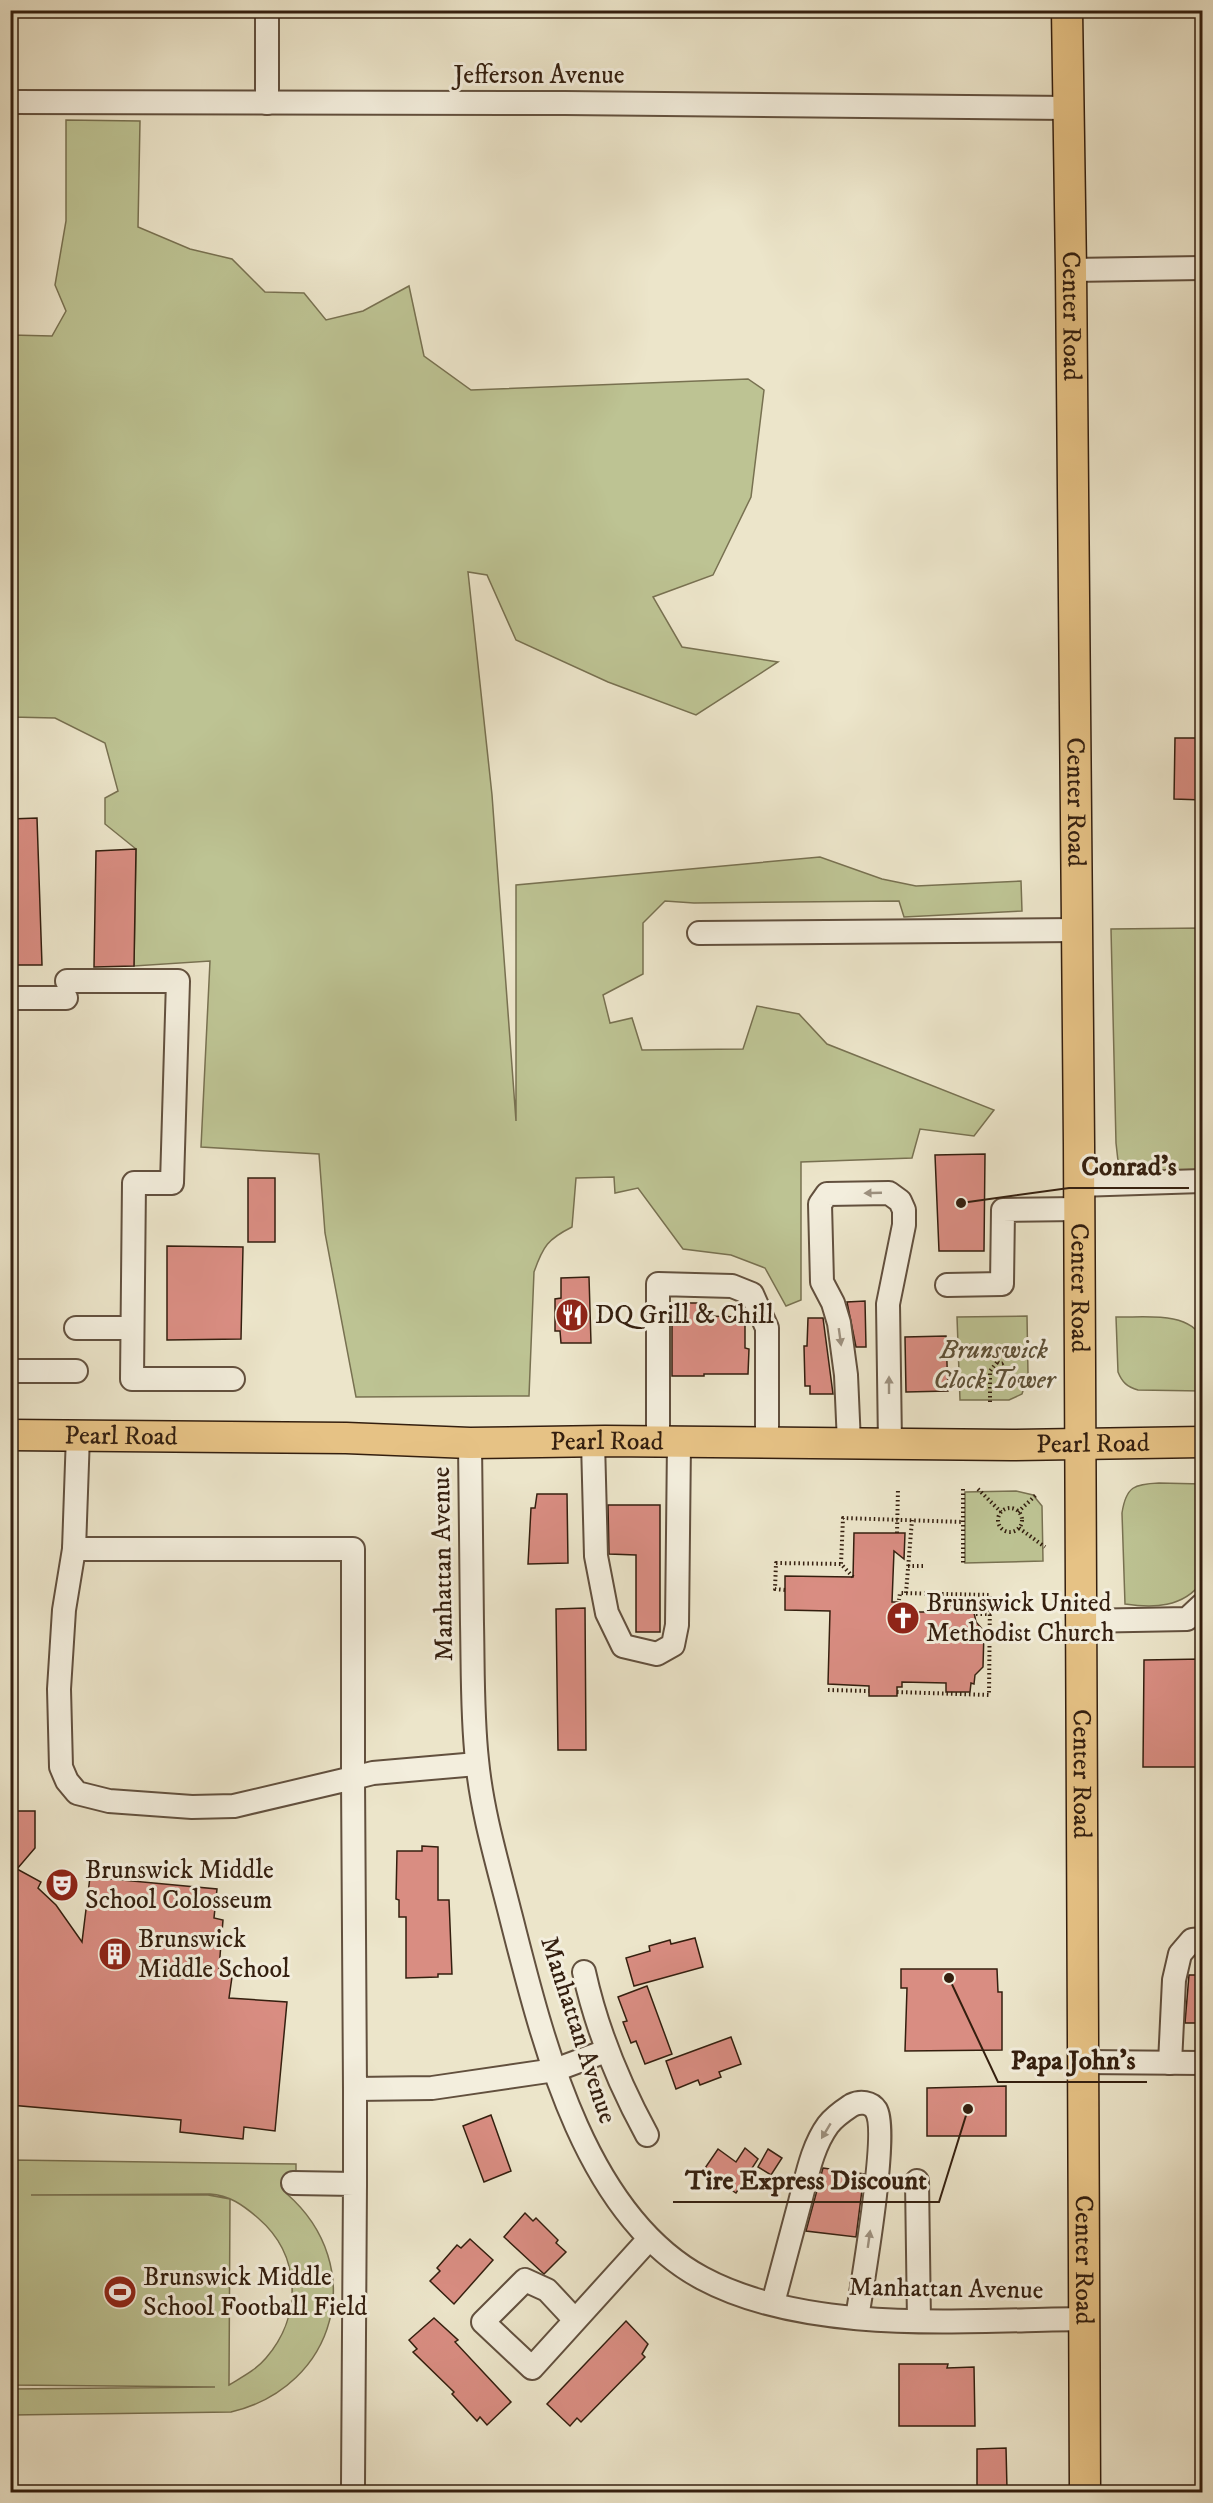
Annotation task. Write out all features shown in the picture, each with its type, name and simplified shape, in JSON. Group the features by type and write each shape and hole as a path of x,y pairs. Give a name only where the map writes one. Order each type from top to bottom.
{"main road":[{"name":"Center Road","path":"1067,10 1077,930 1085,2493"},
{"name":"Pearl Road","path":"10,1435 346,1438 470,1443 767,1442 1011,1445 1203,1442"}],"street":[{"path":"267,10 267,102"},
{"name":"Jefferson Avenue","path":"10,102 1068,108"},
{"path":"1071,270 1203,268"},
{"path":"699,933 1077,930"},
{"path":"10,998 67,990 178,981 172,1182 134,1182 132,1379 233,1379"},
{"path":"948,1285 1002,1284 1003,1210 1078,1197 1203,1181"},
{"path":"849,1443 846,1375 838,1323 833,1303 822,1282 820,1204 827,1194 889,1193 900,1201 904,1210 888,1304 890,1444"},
{"path":"593,1442 596,1556 607,1613 623,1646 657,1654 673,1645 677,1625 658,1284 732,1286 752,1294 767,1328 767,1442"},
{"path":"76,1328 132,1328"},
{"path":"10,1371 76,1371"},
{"path":"78,1435 74,1549 63,1619 59,1726 61,1767 67,1781 77,1793 134,1804 192,1808 234,1806 373,1773 477,1764"},
{"name":"Manhattan Avenue","path":"470,1443 473,1721 484,1807 528,1982 555,2070 583,2141 623,2207 649,2239 704,2278 741,2294 773,2303 806,2311 857,2318 919,2321 1083,2319"},
{"path":"74,1549 352,1549 355,2089 353,2485"},
{"path":"1080,1621 1197,1616"},
{"path":"1170,2063 1174,1980 1180,1954 1192,1940 1203,1939"},
{"path":"584,1972 593,2012 606,2051 624,2094 647,2134"},
{"path":"355,2089 432,2088 555,2070 606,2051"},
{"path":"1082,2062 1203,2063"},
{"path":"773,2303 812,2156 827,2126 841,2112 858,2102 869,2104 876,2109 879,2118 879,2146 874,2201 857,2318"},
{"path":"917,2181 919,2321"},
{"path":"293,2183 355,2184"},
{"path":"575,2320 649,2239"}],"path":[{"path":"990,1402 990,1371 998,1361 999,1355 1004,1356 1014,1347 1029,1347"},
{"path":"897,1533 898,1489"},
{"path":"963,1489 963,1564"},
{"path":"978,1489 1001,1512"},
{"path":"1018,1512 1037,1494"},
{"path":"1001,1512 1011,1509 1018,1512 1021,1519 1019,1528"},
{"path":"1001,1512 998,1521 1001,1529"},
{"path":"853,1577 841,1564 843,1518 963,1522"},
{"path":"906,1593 912,1520"},
{"path":"1001,1529 1011,1532 1019,1528"},
{"path":"1019,1528 1045,1547"},
{"path":"997,1533 1001,1529"},
{"path":"785,1590 775,1590 776,1563 841,1564"},
{"path":"908,1566 924,1566"},
{"path":"897,1692 989,1695 991,1614 990,1595 900,1593 899,1600"},
{"path":"976,1614 991,1614"},
{"path":"828,1690 869,1691"}],"green space":[{"path":"66,120 140,121 138,227 190,249 232,259 265,292 304,293 326,320 363,311 409,286 424,356 471,390 748,379 764,390 751,497 713,575 653,597 682,647 778,662 696,715 608,682 516,640 487,575 468,572 492,795 516,1121 516,885 820,857 882,879 916,886 1021,881 1022,911 904,917 899,901 694,903 665,901 643,923 643,974 603,995 610,1023 632,1018 642,1050 743,1049 757,1006 799,1014 827,1044 994,1110 974,1136 920,1129 912,1158 801,1162 801,1300 786,1306 765,1268 731,1255 683,1249 638,1188 615,1193 614,1177 576,1178 572,1227 557,1235 547,1244 534,1272 529,1396 356,1397 325,1233 319,1154 201,1147 210,961 134,966 136,849 105,824 105,798 118,791 105,743 55,718 11,717 11,335 52,336 66,311 55,285 66,221"},
{"path":"1202,928 1202,1170 1119,1170 1116,1143 1111,929"},
{"name":"Brunswick Clock Tower","path":"1027,1316 1028,1375 1022,1394 1009,1400 960,1400 957,1317"},
{"path":"1116,1317 1164,1318 1187,1323 1196,1330 1202,1339 1204,1350 1202,1391 1138,1390 1125,1384 1118,1372"},
{"path":"1144,1484 1202,1484 1202,1582 1186,1597 1167,1604 1146,1606 1125,1604 1122,1513 1124,1504 1133,1488"},
{"path":"1016,1491 1033,1495 1042,1506 1043,1561 965,1563 965,1492"},
{"name":"Brunswick Middle School Football Field","path":"11,2160 296,2164 296,2193 287,2194 312,2223 328,2255 333,2288 330,2321 317,2351 296,2378 267,2398 231,2412 11,2415 11,2389 215,2387 11,2385","holes":["210,2194 230,2199 208,2195 31,2195","230,2199 258,2218 283,2249 292,2286 291,2305 278,2341 266,2358 249,2373 229,2385"]}],"building":[{"path":"1175,738 1203,738 1203,800 1174,799"},
{"path":"37,818 42,965 10,965 10,819"},
{"path":"136,849 134,966 94,967 96,851"},
{"path":"985,1154 984,1251 939,1251 935,1155"},
{"path":"248,1178 275,1178 275,1242 248,1242"},
{"path":"167,1246 243,1247 241,1339 167,1340"},
{"name":"DQ Grill & Chill","path":"589,1277 591,1343 561,1343 560,1331 555,1331 555,1299 561,1298 561,1278"},
{"path":"865,1301 866,1347 856,1347 847,1302"},
{"path":"672,1303 704,1303 704,1316 745,1317 745,1348 749,1349 748,1374 672,1376"},
{"path":"808,1318 823,1318 833,1394 810,1394 810,1386 805,1386 804,1346 807,1346"},
{"path":"946,1336 948,1391 906,1392 905,1337"},
{"path":"537,1494 567,1494 568,1563 528,1564 531,1508 535,1508"},
{"path":"608,1505 660,1505 660,1632 636,1632 636,1555 609,1554"},
{"name":"Brunswick United Methodist Church","path":"854,1533 905,1533 904,1559 894,1551 892,1602 904,1602 903,1612 939,1612 939,1604 973,1608 976,1622 984,1631 983,1667 975,1675 970,1692 946,1692 946,1683 902,1682 902,1687 897,1687 897,1696 869,1696 869,1686 828,1684 830,1611 785,1610 785,1576 853,1577"},
{"path":"585,1608 586,1750 558,1750 556,1609"},
{"path":"1203,1659 1203,1767 1143,1767 1144,1660"},
{"name":"Brunswick Middle School","path":"10,1811 35,1811 35,1848 17,1869 41,1882 38,1888 56,1905 82,1942 90,1877 217,1889 214,1918 223,1920 219,1968 233,1970 229,1998 287,2002 275,2131 244,2127 243,2139 180,2132 181,2120 10,2105"},
{"path":"422,1846 438,1847 438,1900 449,1900 452,1974 406,1978 406,1917 399,1917 399,1900 396,1899 397,1851 422,1851"},
{"path":"695,1938 703,1967 634,1986 626,1958 650,1951 649,1946 670,1940 671,1944"},
{"path":"901,1969 997,1969 998,1992 1002,1992 1002,2050 905,2051 907,1988 901,1988"},
{"path":"1189,1975 1203,1975 1203,2023 1185,2023"},
{"path":"647,1986 672,2054 645,2064 636,2041 631,2043 623,2022 627,2021 618,1997"},
{"path":"731,2037 741,2064 719,2072 721,2077 700,2085 698,2080 676,2089 666,2061"},
{"path":"1006,2086 1006,2136 927,2136 927,2088"},
{"path":"491,2115 511,2171 484,2182 463,2126"},
{"path":"745,2148 758,2159 736,2193 703,2171 718,2149 736,2162"},
{"path":"768,2149 782,2158 771,2175 758,2167"},
{"path":"823,2168 864,2174 856,2237 806,2231"},
{"path":"525,2213 533,2221 536,2218 558,2240 556,2243 566,2252 544,2274 504,2237"},
{"path":"470,2239 493,2260 454,2304 430,2281 440,2271 437,2268 457,2245 461,2248"},
{"path":"434,2318 458,2340 455,2342 511,2402 487,2425 480,2417 477,2421 452,2394 454,2392 413,2352 417,2349 409,2340"},
{"path":"626,2321 648,2344 642,2354 645,2357 581,2422 577,2418 570,2426 547,2404"},
{"path":"899,2364 948,2364 947,2368 974,2367 975,2426 899,2426"},
{"path":"1006,2448 1007,2489 1002,2489 1002,2493 981,2493 981,2489 977,2489 977,2449"}],"place":[{"name":"Conrad's","path":"961,1203"},
{"name":"DQ Grill & Chill","path":"572,1315"},
{"name":"Brunswick United Methodist Church","path":"903,1618"},
{"name":"Brunswick Middle School Colosseum","path":"62,1885"},
{"name":"Brunswick Middle School","path":"115,1954"},
{"name":"Papa John's","path":"949,1978"},
{"name":"Tire Express Discount","path":"968,2109"},
{"name":"Brunswick Middle School Football Field","path":"120,2292"}]}
